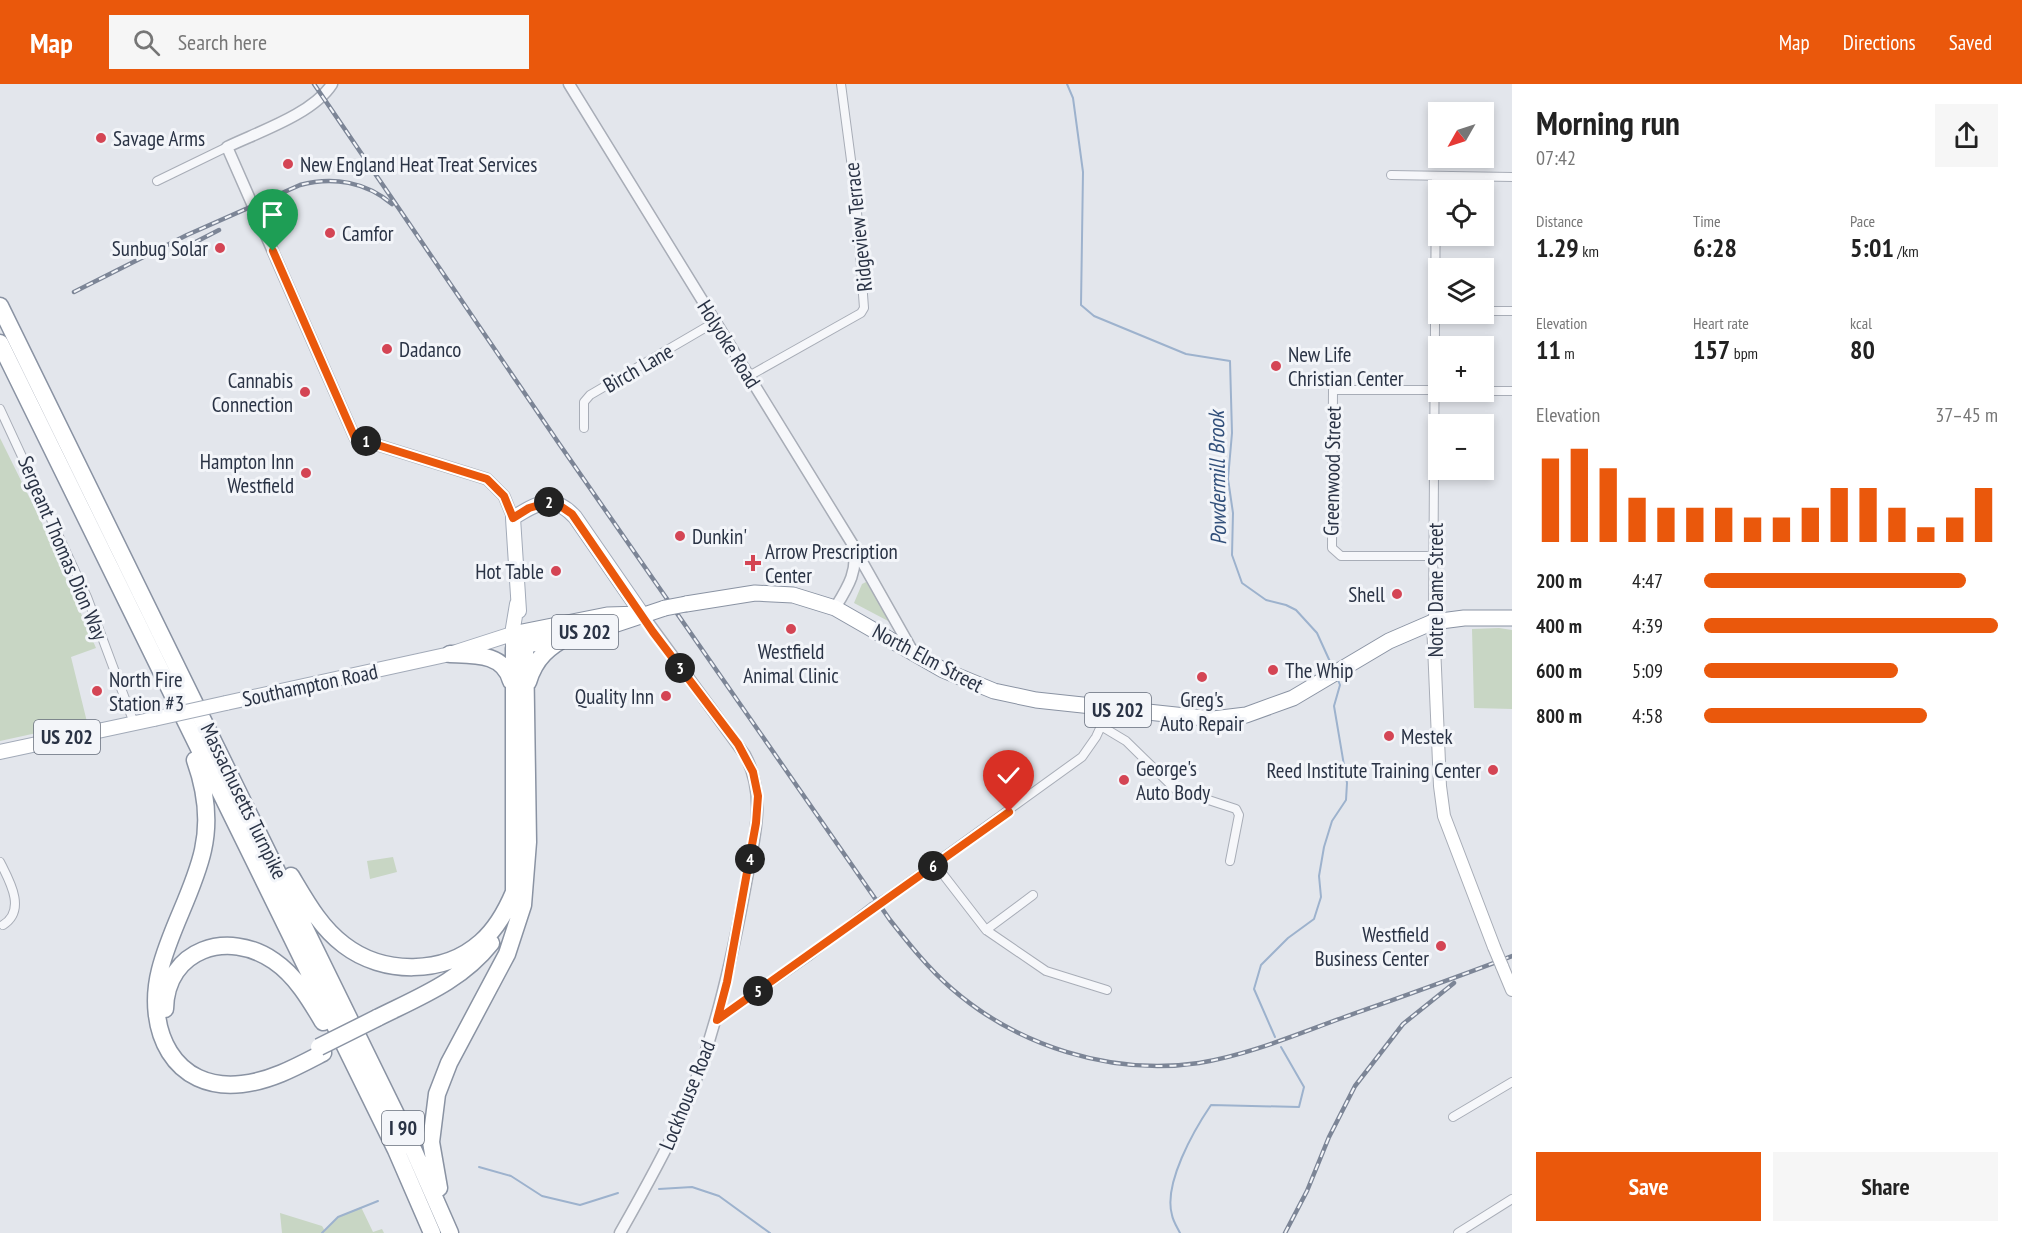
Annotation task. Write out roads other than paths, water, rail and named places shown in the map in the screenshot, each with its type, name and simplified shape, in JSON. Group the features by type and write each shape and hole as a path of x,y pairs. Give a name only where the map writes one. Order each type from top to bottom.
{"highway":[{"name":"Massachusetts Turnpike","path":"0,306 204,717 414,1151 450,1233"},
{"name":"Massachusetts Turnpike","path":"0,343 396,1150 432,1233"},
{"path":"105,556 130,621 193,754 202,779 205,801 203,850 160,969 155,997 155,1019 160,1038 182,1067 196,1077 225,1084 247,1083 271,1077 379,1022 445,985 469,967 499,931 518,892 528,842 519,696 519,640"},
{"name":"North Elm Street","path":"686,604 755,593 793,595 835,608 943,670 994,691 1036,700 1213,719 1246,715 1269,708 1324,680 1389,641 1433,622 1464,618 1512,618"},
{"name":"Southampton Road","path":"519,640 599,630 642,614 686,604"},
{"name":"Southampton Road","path":"519,640 619,614 642,614"},
{"path":"519,696 536,661 550,646 571,635"},
{"path":"450,654 480,655 497,661 508,671 519,696"},
{"path":"204,717 311,909 329,932 357,954 379,963 399,967 421,967 447,961 471,950 489,934 518,892"},
{"path":"450,1233 432,1150 435,1100 445,1072 510,946 523,905 518,892"},
{"path":"321,1050 265,1072 238,1076 211,1073 187,1060 171,1039 165,1015 167,990 184,962 214,946 244,947 276,962 294,979 312,1004 396,1150"}],"main road":[{"path":"519,640 513,518 541,504 553,501 563,506 582,525 642,614"},
{"name":"Notre Dame Street","path":"1433,622 1440,786 1444,816 1512,990"},
{"name":"Southampton Road","path":"0,752 479,646 519,640"}],"street":[{"path":"157,181 304,109 323,96 332,84"},
{"name":"Holyoke Road","path":"569,84 853,545 856,557 854,575 835,608"},
{"name":"Ridgeview Terrace","path":"749,376 861,313 866,304 841,84"},
{"path":"227,147 355,438 487,479 500,490 513,518"},
{"path":"1392,175 1512,177"},
{"name":"Notre Dame Street","path":"1436,176 1437,258"},
{"path":"1494,311 1512,311"},
{"name":"Birch Lane","path":"584,428 584,402 590,395 715,322"},
{"name":"Greenwood Street","path":"1428,390 1333,390 1330,541 1334,552 1345,556 1434,555"},
{"path":"1494,391 1512,391"},
{"name":"Notre Dame Street","path":"1433,622 1437,402"},
{"name":"Sergeant Thomas Dion Way","path":"0,409 87,597 134,723"},
{"path":"853,545 913,652"},
{"path":"642,614 738,744 756,780 758,806 749,870 727,982 717,1020"},
{"name":"Lockhouse Road","path":"620,1233 679,1120 717,1020 808,957 872,907 1074,763 1089,748 1109,709"},
{"path":"1101,726 1126,741 1175,789 1236,809 1239,815 1230,861"},
{"path":"0,862 15,896 14,911 10,921 3,925"},
{"path":"935,864 986,930 1046,971 1107,990"},
{"path":"986,930 1034,895"},
{"path":"1453,1118 1512,1082"},
{"path":"1458,1233 1512,1199"}],"waterway":[{"name":"Powdermill Brook","path":"1067,84 1073,98 1083,172 1081,305 1094,316 1186,354 1230,361 1232,433 1228,479 1233,513 1232,555 1242,583 1266,600 1296,610 1317,633 1332,666"},
{"name":"Powdermill Brook","path":"1275,1037 1254,989 1261,965 1288,938 1314,919 1321,897 1319,876 1324,847 1332,821 1346,800 1347,783 1334,706 1340,685 1338,680"},
{"name":"Powdermill Brook","path":"1180,1233 1172,1215 1170,1202 1172,1188 1176,1173 1196,1128 1211,1105 1299,1107 1304,1087 1281,1047"},
{"path":"479,1167 511,1176 542,1196 580,1205 618,1193"},
{"path":"659,1189 692,1187 719,1196 770,1233"},
{"path":"322,1233 338,1217 378,1201"}],"railway":[{"path":"314,84 560,445 890,920 934,972 977,1008 1005,1026 1036,1041 1067,1052 1133,1065 1166,1066 1199,1063 1271,1044 1512,956"},
{"path":"74,292 187,235 300,185 325,181 349,183 371,190 392,204"},
{"path":"182,249 219,230"},
{"path":"1285,1233 1307,1191 1329,1137 1355,1086 1403,1024 1454,983"}],"place":[{"name":"Savage Arms","path":"101,138"},
{"name":"New England Heat Treat Services","path":"288,164"},
{"name":"Camfor","path":"330,233"},
{"name":"Sunbug Solar","path":"220,248"},
{"name":"Dadanco","path":"387,349"},
{"name":"New Life Christian Center","path":"1276,366"},
{"name":"Cannabis Connection","path":"305,392"},
{"name":"Hampton Inn Westfield","path":"306,473"},
{"name":"Dunkin'","path":"680,536"},
{"name":"Arrow Prescription Center","path":"753,563"},
{"name":"Hot Table","path":"556,571"},
{"name":"Shell","path":"1397,594"},
{"name":"Westfield Animal Clinic","path":"791,629"},
{"name":"The Whip","path":"1273,670"},
{"name":"Greg's Auto Repair","path":"1202,677"},
{"name":"North Fire Station #3","path":"97,691"},
{"name":"Quality Inn","path":"666,696"},
{"name":"Mestek","path":"1389,736"},
{"name":"Reed Institute Training Center","path":"1493,770"},
{"name":"George's Auto Body","path":"1124,780"},
{"name":"Westfield Business Center","path":"1441,946"}]}
